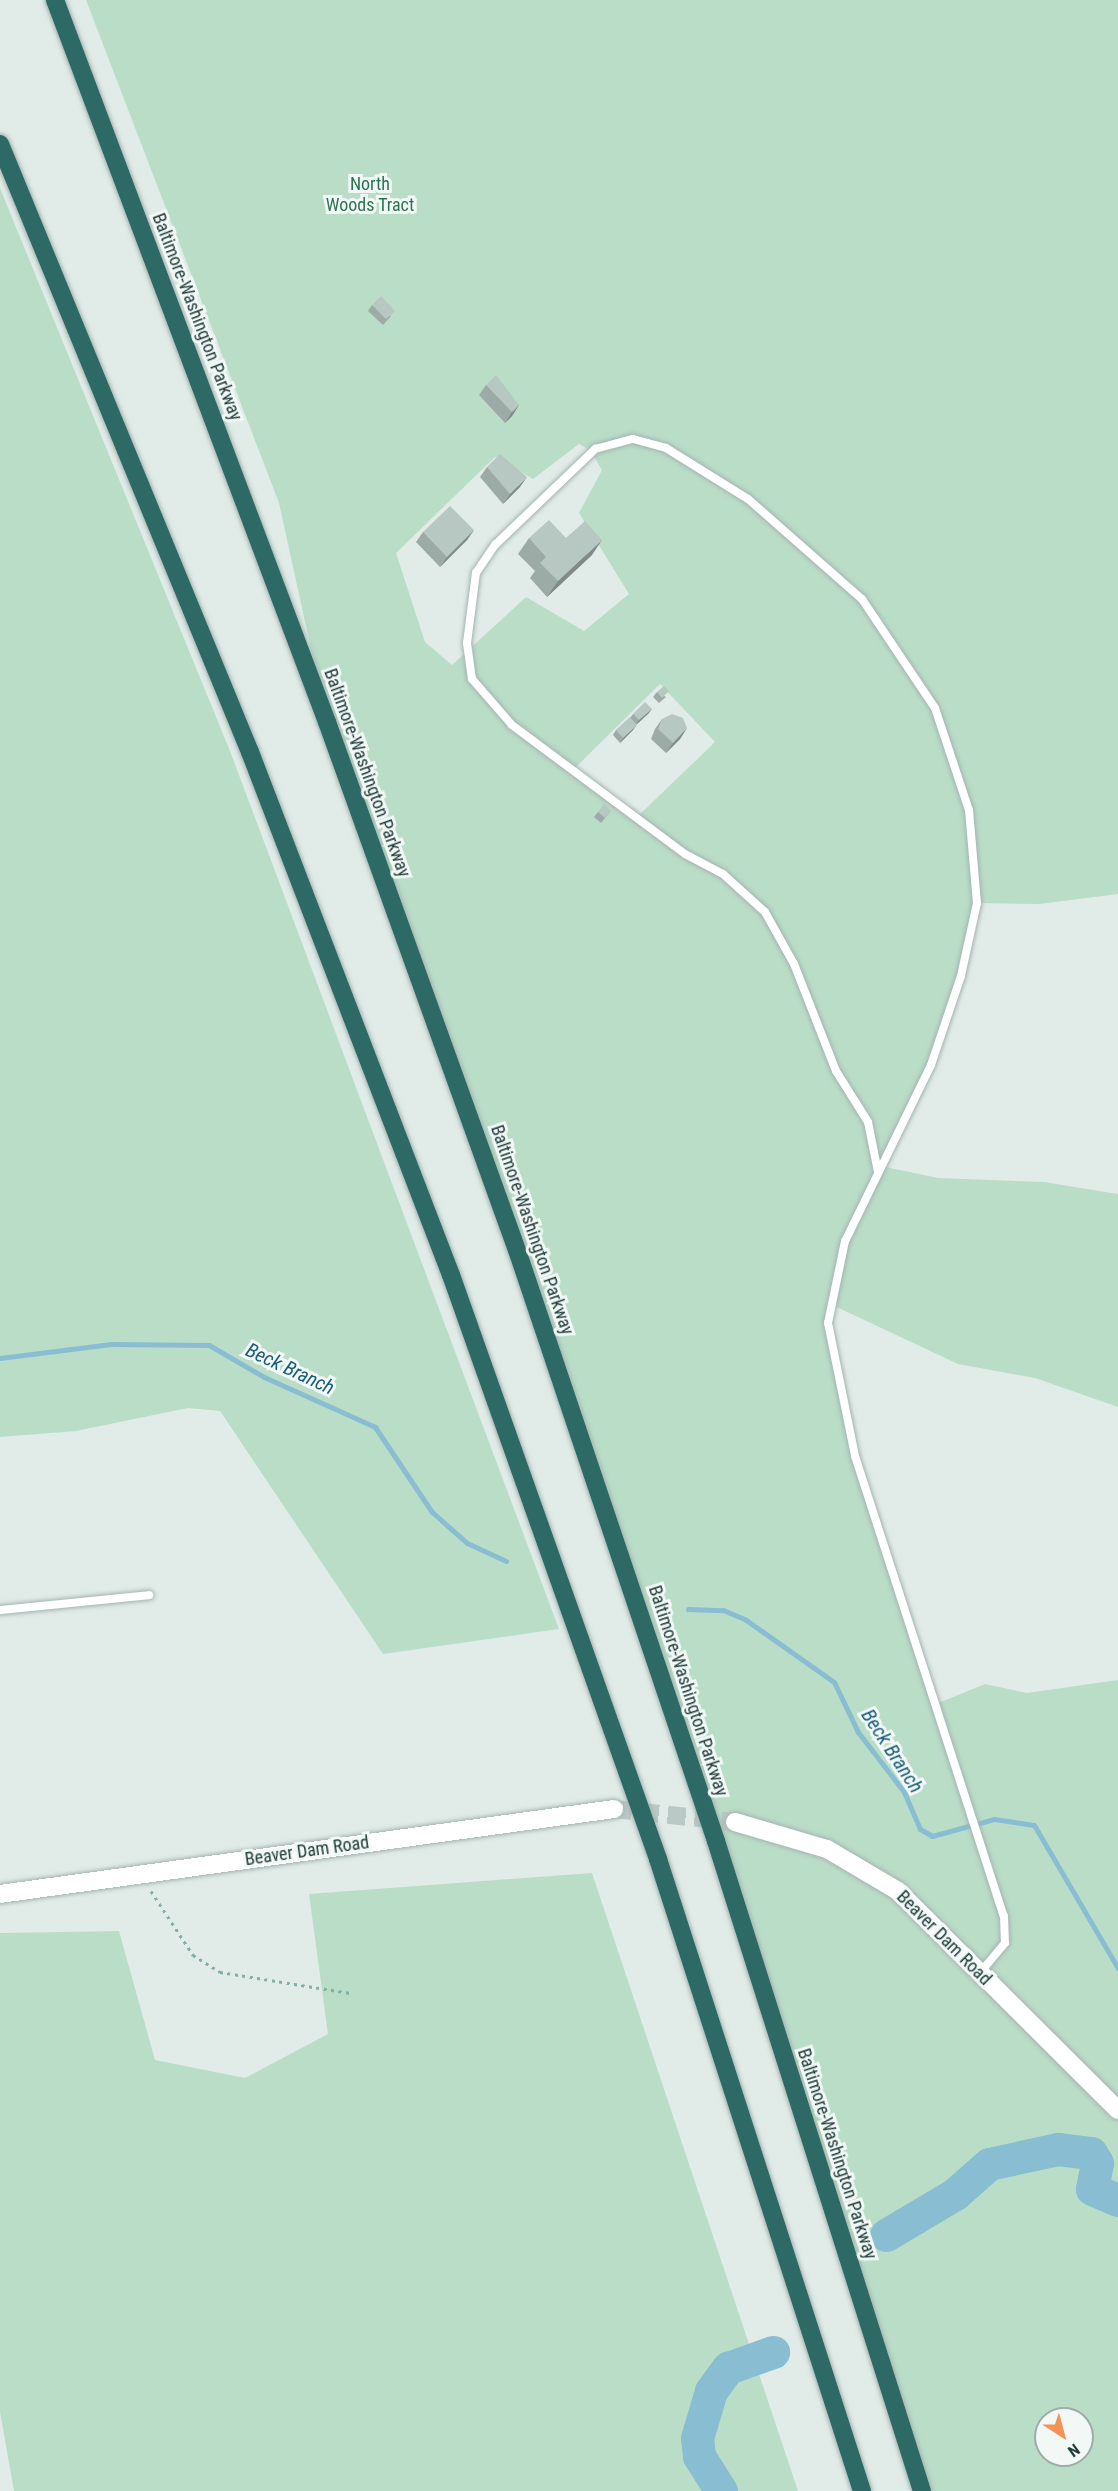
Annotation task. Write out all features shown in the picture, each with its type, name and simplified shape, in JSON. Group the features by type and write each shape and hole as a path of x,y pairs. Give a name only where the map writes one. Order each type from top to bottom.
{"highway":[{"name":"Baltimore-Washington Parkway","path":"55,0 327,722 519,1256 716,1841 922,2491"},
{"path":"0,144 250,752 451,1275 658,1859 862,2491"}],"street":[{"name":"Beaver Dam Road","path":"0,1894 614,1809"},
{"name":"Beaver Dam Road","path":"735,1822 798,1838 878,1876 927,1915 980,1974 1118,2110"}],"lane":[{"path":"878,1172 868,1122 836,1071 795,964 765,912 723,874 671,844 512,725 472,679 467,643 480,565 595,449 633,439 666,448 785,529 862,599 888,632 935,708 955,757 969,810 977,903 961,976 931,1065 878,1172 834,1273 831,1357 855,1455 972,1814 1007,1936 980,1974"},
{"path":"0,1610 150,1595"}],"path":[{"path":"141,1874 193,1955 220,1972 350,1993"}],"green space":[{"name":"North Woods Tract","path":"86,0 1118,0 1118,894 1039,904 977,903 946,1023 881,1166 938,1178 1044,1182 1118,1194 1118,1407 1035,1378 958,1364 830,1304 828,1323 843,1412 936,1704 985,1684 1027,1693 1118,1680 1118,2491 922,2491 716,1841 327,722 279,503","holes":["579,444 590,450 602,470 579,513 629,594 584,631 526,597 452,665 425,642 396,553 495,457 533,479","660,684 715,742 636,818 573,770"]},
{"path":"0,188 230,751 559,1629 383,1654 220,1411 188,1408 76,1431 0,1437"},
{"path":"592,1873 798,2491 14,2491 0,2412 0,1933 119,1931 155,2060 245,2078 328,2034 309,1894"}],"building":[{"path":"381,296 395,311 386,319 372,305"},
{"path":"496,375 519,405 512,412 486,385"},
{"path":"500,454 527,477 510,494 487,467"},
{"path":"450,506 474,530 447,557 423,532"},
{"path":"549,520 566,538 585,521 602,540 558,581 540,563 546,557 529,538"},
{"path":"664,686 669,691 662,698 657,692"},
{"path":"645,702 652,709 639,720 633,714"},
{"path":"672,714 683,718 687,728 673,743 658,729 662,719"},
{"path":"630,717 637,725 623,738 616,730"},
{"path":"604,804 611,811 605,818 598,812"}],"waterway":[{"name":"Beck Branch","path":"0,1358 111,1344 209,1345 264,1377 375,1427 432,1512 467,1543 506,1561"},
{"name":"Beck Branch","path":"688,1609 723,1610 746,1620 834,1682 858,1732 904,1792 920,1829 932,1836 994,1819 1034,1825 1118,1968"},
{"path":"886,2235 955,2194 989,2164 1058,2149 1091,2153 1097,2163 1092,2189 1118,2200"},
{"path":"721,2491 699,2456 697,2438 711,2391 728,2368 773,2352"}],"tunnel":[{"path":"614,1809 735,1822"}]}
